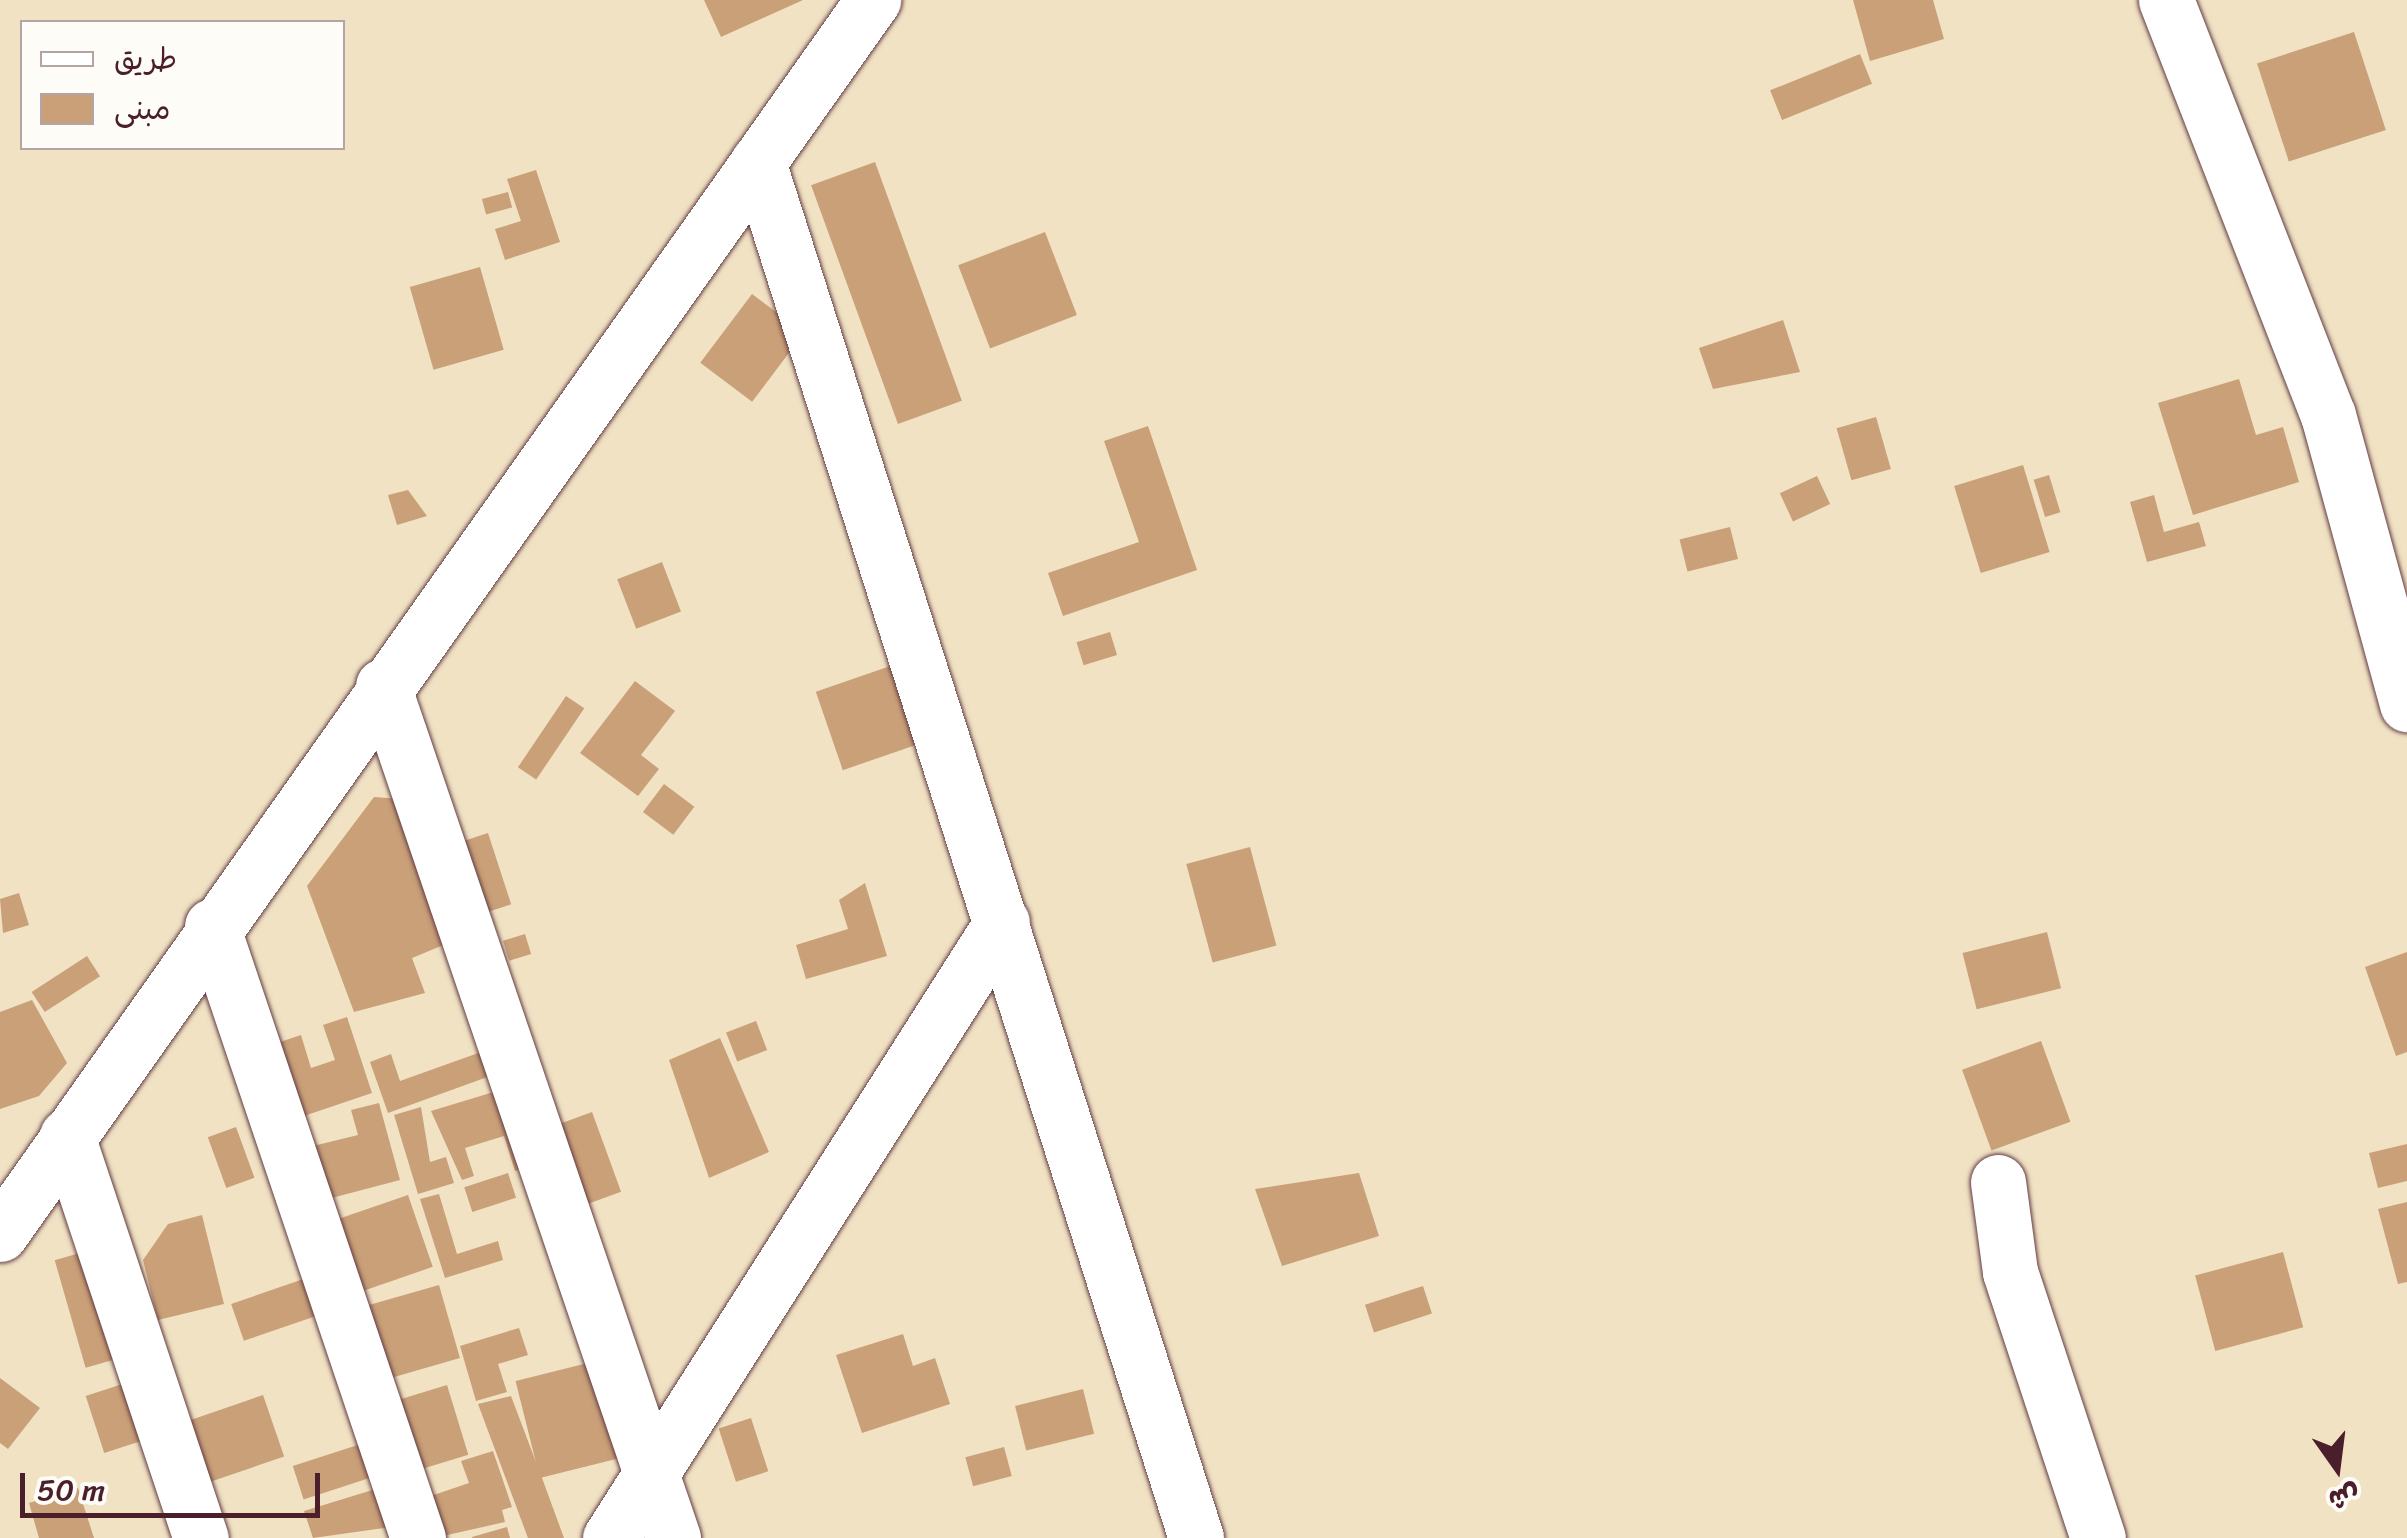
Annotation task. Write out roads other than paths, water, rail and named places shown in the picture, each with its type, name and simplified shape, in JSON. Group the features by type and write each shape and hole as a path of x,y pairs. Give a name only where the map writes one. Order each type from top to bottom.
{"street":[{"path":"0,1234 212,926 873,0"},
{"path":"2166,0 2328,415 2407,704"},
{"path":"758,162 1196,1538"},
{"path":"383,686 673,1538"},
{"path":"610,1538 1002,922"},
{"path":"212,926 418,1538"},
{"path":"68,1136 201,1538"},
{"path":"1998,1182 2010,1272 2098,1538"}]}
